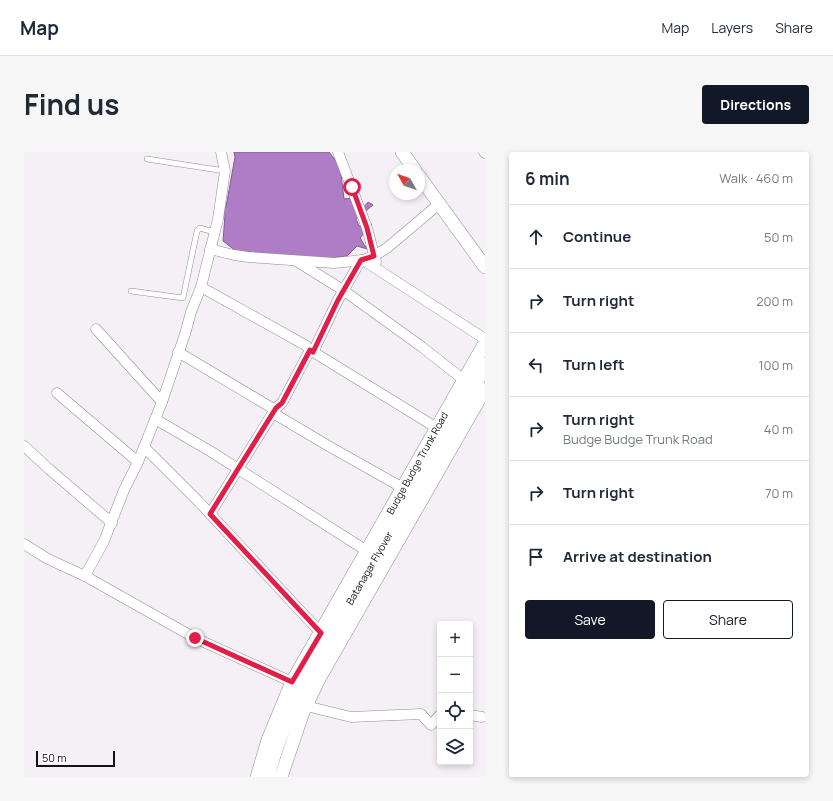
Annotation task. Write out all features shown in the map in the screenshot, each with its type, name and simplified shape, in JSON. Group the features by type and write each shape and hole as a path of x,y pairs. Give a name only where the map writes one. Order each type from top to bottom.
{"main road":[{"name":"Batanagar Flyover","path":"267,777 289,715 307,677 485,365"}],"street":[{"path":"85,576 104,541 124,490 138,462 162,402 201,287 218,219 225,171 221,152"},
{"path":"338,152 367,228 378,270"},
{"path":"402,152 411,164"},
{"path":"425,184 485,267"},
{"path":"210,249 248,257 334,263 362,260 374,256 387,248 439,204"},
{"path":"296,260 344,290 464,380"},
{"path":"362,260 485,339"},
{"path":"210,514 274,410 282,403 362,260"},
{"path":"201,287 305,345 312,351 437,428"},
{"path":"96,329 162,402"},
{"name":"Budge Budge Trunk Road","path":"257,777 268,740 292,682 485,343"},
{"path":"178,352 272,408 325,444 403,488"},
{"path":"281,777 306,706 320,677 485,389"},
{"path":"57,393 138,462"},
{"path":"155,419 210,451 367,551"},
{"path":"24,446 112,523"},
{"path":"144,447 210,514 321,633"},
{"path":"24,544 48,559 85,576 195,638 292,682"},
{"path":"306,706 351,717 421,714 431,725 437,718"},
{"path":"473,716 482,717"}],"lane":[{"path":"148,159 225,171"},
{"path":"183,298 197,231 200,228 214,232"},
{"path":"131,292 183,298 195,302"}],"shaded area":[{"path":"234,152 329,152 340,166 344,199 355,198 359,213 368,202 373,205 356,219 359,226 372,224 360,238 367,249 357,246 347,256 324,259 236,251 223,241 225,215 220,211 226,207 235,157"}],"route":[{"path":"195,638 292,682 321,633 210,514 276,408 282,403 310,350 313,352 331,313 361,260 374,256 367,228 352,187"}]}
